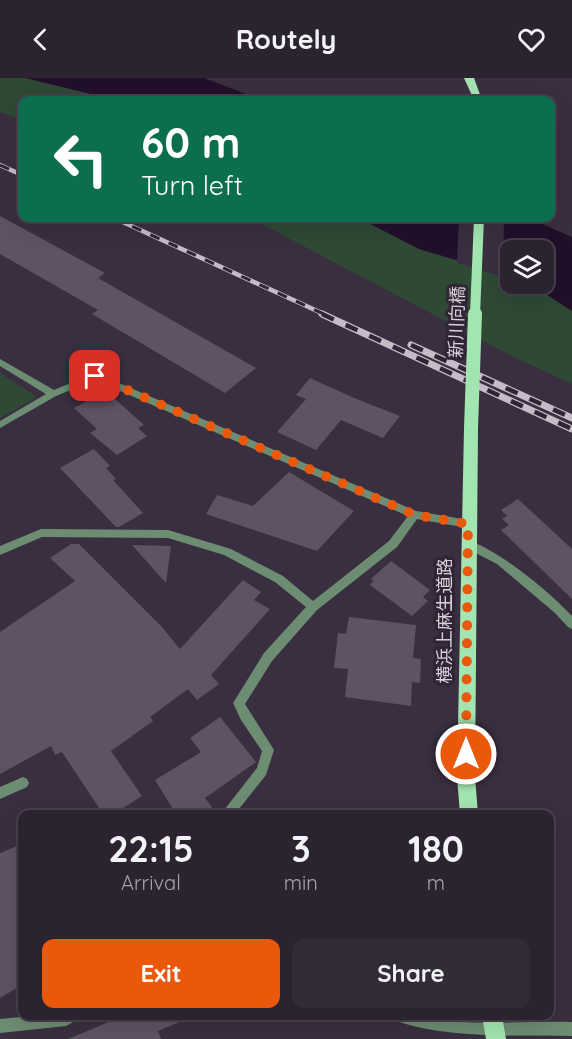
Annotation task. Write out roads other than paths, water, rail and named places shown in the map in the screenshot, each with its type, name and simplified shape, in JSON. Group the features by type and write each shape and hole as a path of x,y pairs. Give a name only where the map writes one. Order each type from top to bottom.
{"main road":[{"path":"468,78 476,96"},
{"name":"新川向橋","path":"471,428 479,222"},
{"name":"横浜上麻生道路","path":"469,810 466,777 471,428"}],"street":[{"path":"0,362 53,394"},
{"path":"0,425 53,394 95,376 415,515 468,524"},
{"path":"230,810 262,771 268,750 239,703 268,657 313,607 393,544 415,515"},
{"path":"0,551 42,533 168,534 227,552 279,579 313,607"},
{"path":"468,544 501,561 559,610 572,624"},
{"path":"0,794 23,783"},
{"path":"0,1026 56,1020"},
{"path":"406,1020 410,1023 448,1030 572,1029"}],"railway":[{"path":"0,165 18,173"},
{"path":"123,222 326,315"},
{"path":"322,314 572,429"},
{"path":"411,345 572,418"}]}
